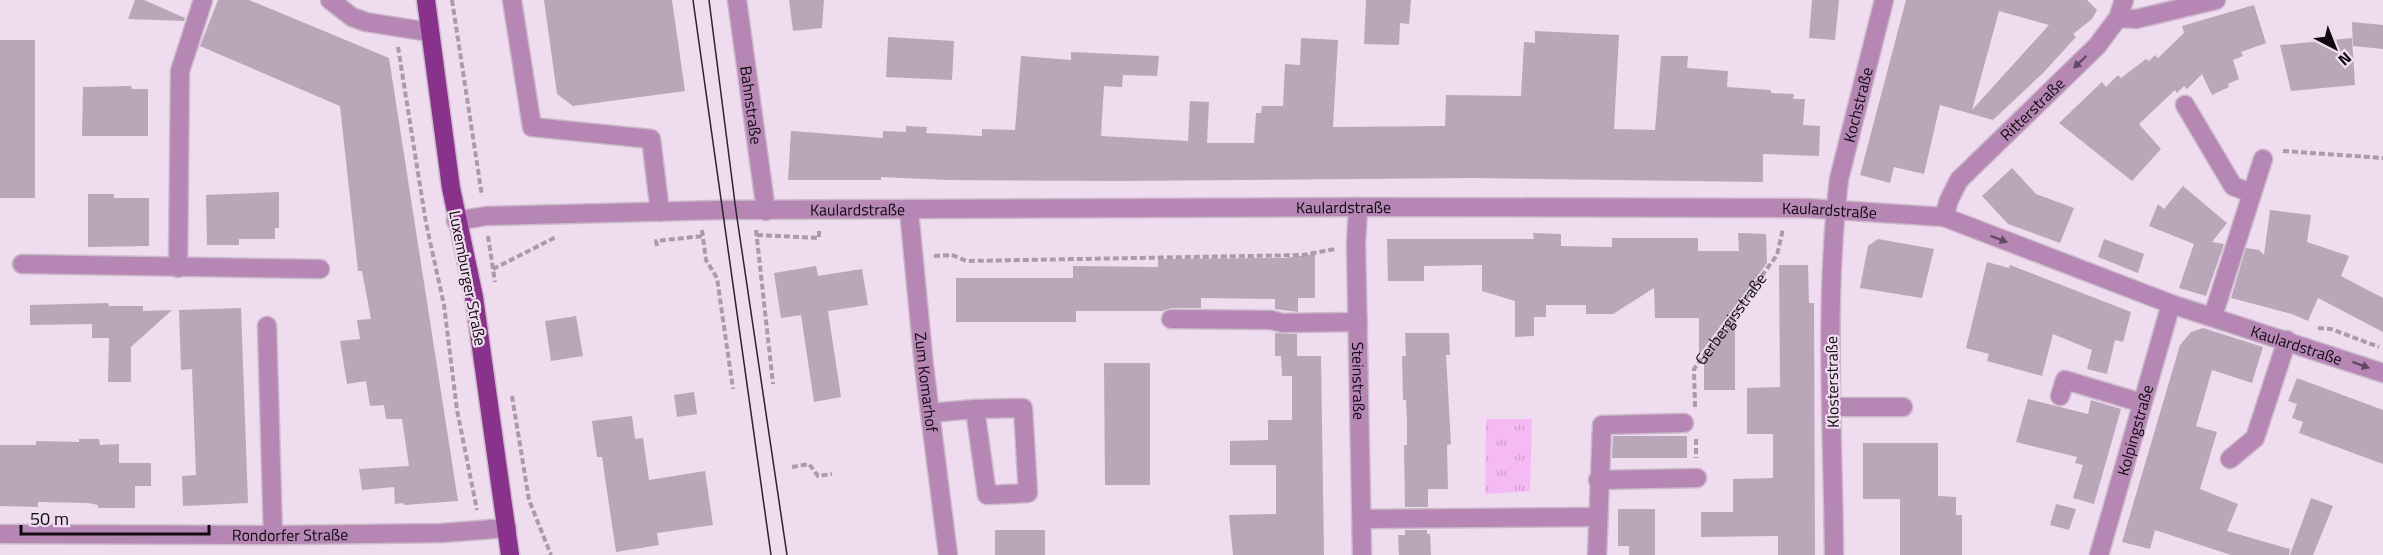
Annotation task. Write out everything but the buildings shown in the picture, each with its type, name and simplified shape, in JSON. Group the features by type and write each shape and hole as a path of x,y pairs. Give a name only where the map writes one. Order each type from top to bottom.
{"main road":[{"name":"Luxemburger Straße","path":"426,0 456,221 474,297 510,555"}],"street":[{"path":"177,268 180,71 203,0"},
{"path":"330,0 352,17 366,22 429,32"},
{"path":"512,0 532,127 651,139 660,212"},
{"name":"Bahnstraße","path":"737,0 766,211"},
{"name":"Kochstraße","path":"1835,209 1839,179 1884,0"},
{"name":"Ritterstraße","path":"1944,217 1959,180 2097,46 2118,18 2124,0"},
{"path":"2118,18 2136,19 2216,0"},
{"path":"2185,105 2233,186 2252,193"},
{"path":"2213,316 2263,159"},
{"name":"Kaulardstraße","path":"456,221 486,216 660,212 1358,207 1788,208 1944,217 2171,304 2383,373"},
{"name":"Steinstraße","path":"1358,207 1356,244 1362,555"},
{"name":"Klosterstraße","path":"1834,555 1831,336 1835,209"},
{"name":"Zum Komarhof","path":"909,211 912,257 948,555"},
{"path":"22,264 320,269"},
{"name":"Kolpingstraße","path":"2099,555 2171,304"},
{"path":"1171,319 1271,320 1283,323 1358,321"},
{"path":"267,326 273,535"},
{"path":"2230,459 2255,438 2287,340"},
{"path":"2060,396 2065,380 2142,403"},
{"path":"1832,407 1903,407"},
{"path":"930,413 975,409 1023,408 1028,493 987,495 975,409"},
{"path":"1597,555 1602,425 1692,424"},
{"path":"1599,473 1697,478"},
{"path":"1362,519 1597,517"},
{"name":"Rondorfer Straße","path":"0,534 442,533 507,528"}],"path":[{"path":"452,0 496,291"},
{"path":"394,26 426,223 444,305 457,410 481,530"},
{"path":"2263,159 2270,150 2383,158"},
{"name":"Gerbergisstraße","path":"1697,478 1692,424 1694,369 1777,255 1788,208"},
{"path":"773,384 757,235 819,238"},
{"path":"493,269 559,236"},
{"path":"657,246 656,241 703,236 706,260 717,278 733,389"},
{"path":"912,257 952,255 967,261 1303,255 1356,244"},
{"path":"511,388 529,500 551,555"},
{"path":"792,467 809,464 818,476 832,474"}],"green space":[{"path":"1486,419 1532,419 1530,491 1485,494"}],"tram line":[{"path":"693,0 771,555"},
{"path":"709,0 736,211 787,555"}]}
